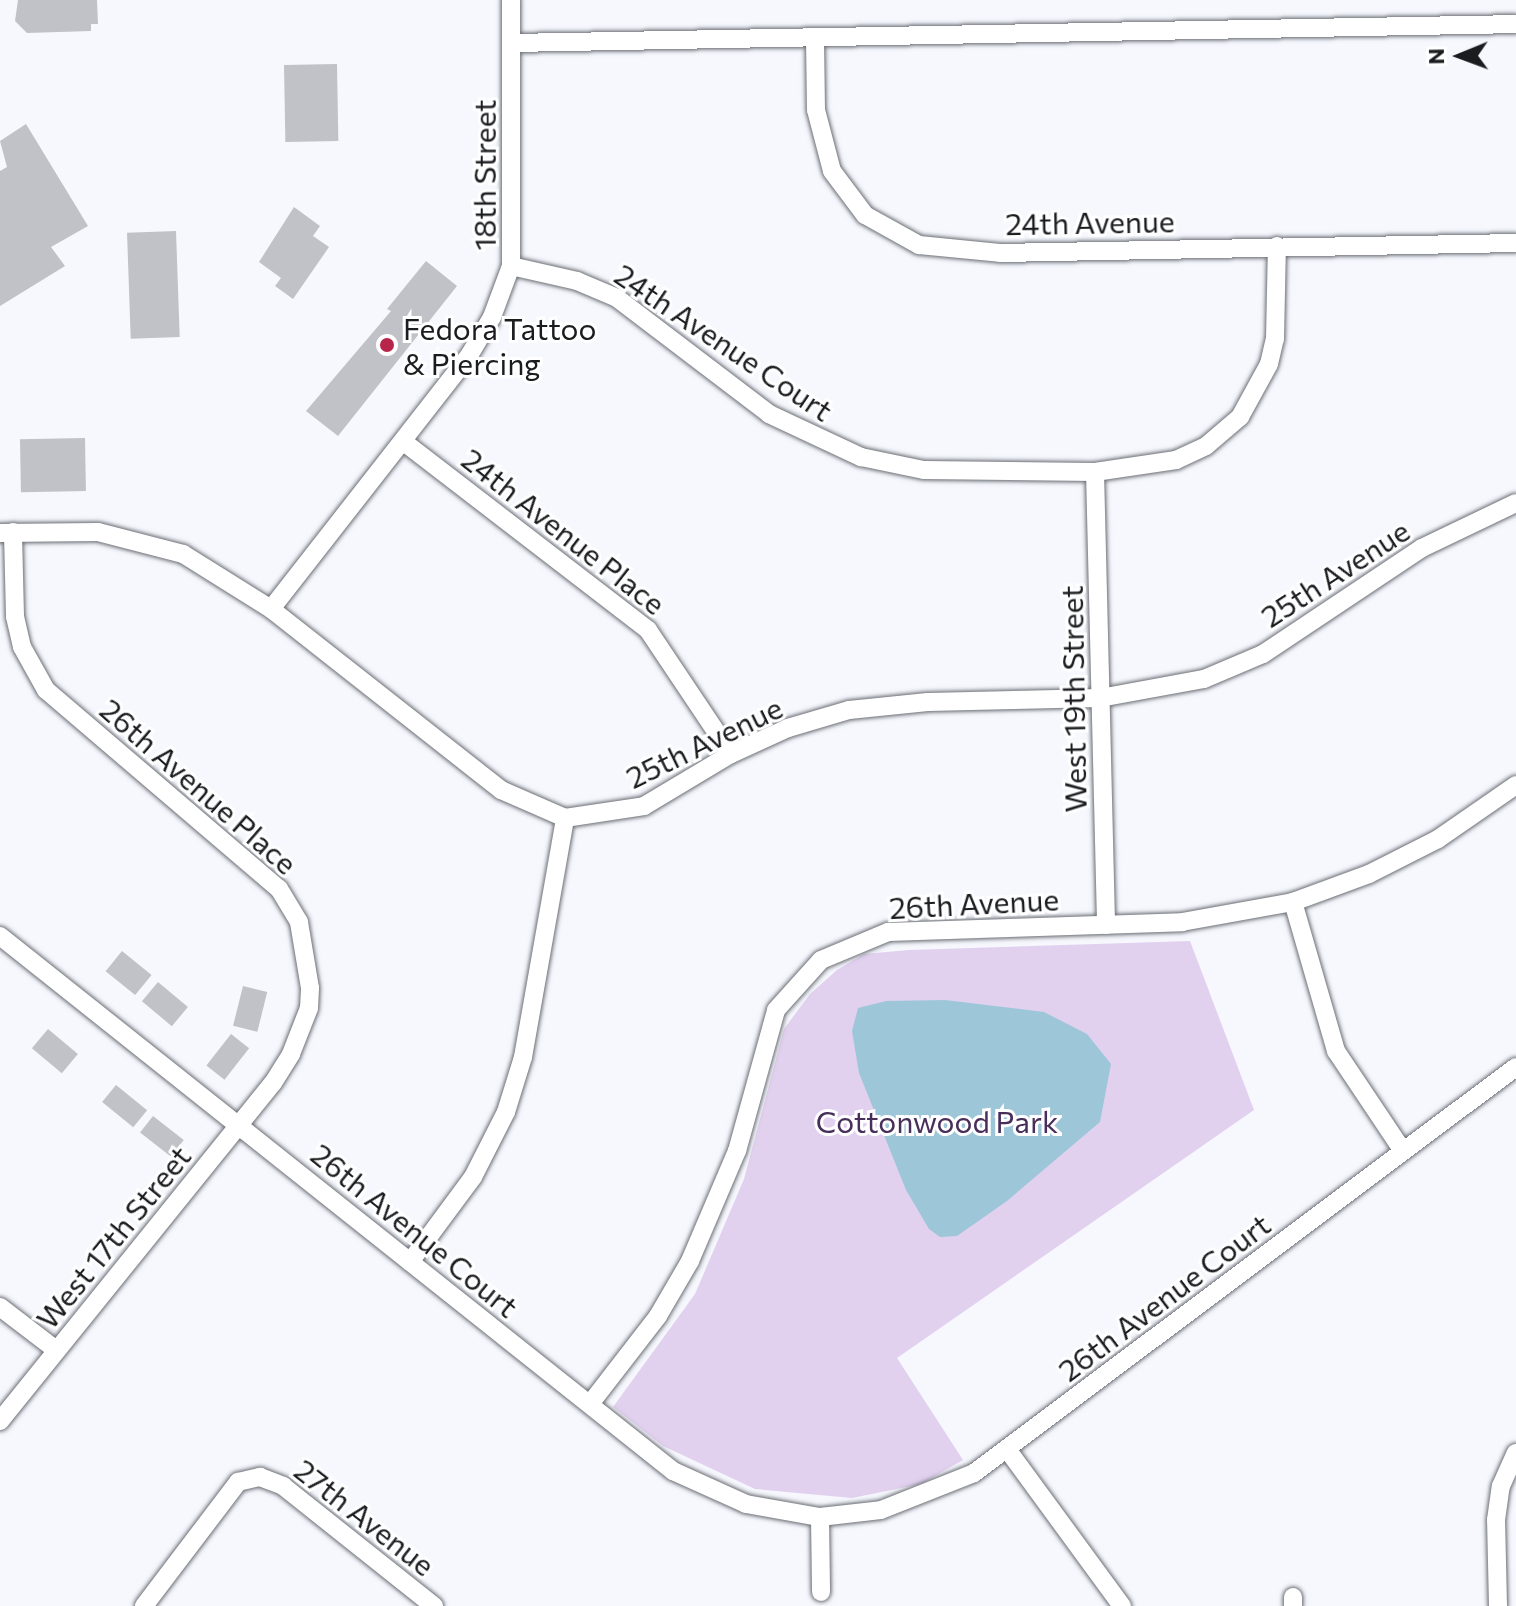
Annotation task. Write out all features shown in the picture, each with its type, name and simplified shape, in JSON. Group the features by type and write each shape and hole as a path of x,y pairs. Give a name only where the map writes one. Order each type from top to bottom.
{"street":[{"name":"18th Street","path":"271,609 470,354 511,266 511,0"},
{"path":"512,43 1516,24"},
{"name":"24th Avenue","path":"815,39 816,110 832,171 865,215 898,237 936,250 1000,253 1516,243"},
{"name":"24th Avenue Court","path":"511,266 577,281 617,298 759,407 848,452 924,470 1095,472 1176,460 1206,446 1240,417 1269,364 1275,339 1277,246"},
{"name":"24th Avenue Place","path":"404,442 632,615 677,667 731,754"},
{"name":"West 19th Street","path":"1095,472 1106,925"},
{"name":"25th Avenue","path":"565,818 644,806 731,754 788,728 871,706 1100,698 1178,686 1229,671 1292,637 1422,548 1516,503"},
{"path":"6,532 98,532 139,539 208,568 271,609 501,790 565,818 523,1057 506,1112 473,1177 410,1262"},
{"name":"26th Avenue Place","path":"6,532 15,616 22,647 46,690 114,752 244,854 279,889 299,922 306,945 309,1008 291,1054 240,1126"},
{"name":"26th Avenue","path":"590,1404 658,1316 690,1261 737,1151 776,1010 821,960 839,948 888,932 1182,922 1293,902 1369,874 1438,839 1516,785"},
{"path":"1293,902 1336,1051 1403,1151"},
{"name":"26th Avenue Court","path":"0,936 673,1471 710,1491 768,1510 820,1517 881,1510 928,1494 1007,1449 1516,1067"},
{"name":"West 17th Street","path":"0,1421 240,1126"},
{"path":"0,1307 56,1350"},
{"path":"1007,1449 1122,1606"},
{"path":"1498,1606 1496,1520 1501,1486 1516,1453"},
{"name":"27th Avenue","path":"144,1606 238,1482 260,1477 283,1486 434,1606"},
{"path":"820,1517 821,1592"}],"green space":[{"name":"Cottonwood Park","path":"1190,941 1254,1110 897,1358 963,1460 921,1484 852,1498 755,1489 663,1446 613,1407 695,1294 744,1179 784,1029 810,994 837,970 864,954 909,950"}],"water":[{"path":"945,1000 1044,1012 1087,1034 1111,1064 1100,1122 1007,1201 957,1236 940,1237 929,1229 906,1190 859,1073 852,1031 858,1008 886,1001"}],"building":[{"path":"18,0 97,0 98,24 91,24 91,31 27,33 15,21"},
{"path":"337,64 338,141 285,142 284,65"},
{"path":"26,124 88,226 51,247 65,266 0,306 0,171 7,167 0,141"},
{"path":"294,207 320,226 313,236 329,247 293,299 275,286 281,278 259,262"},
{"path":"176,231 180,337 131,339 127,233"},
{"path":"426,261 457,286 338,436 306,411 391,311 387,309"},
{"path":"85,438 86,491 21,492 20,439"},
{"path":"122,951 152,975 135,995 106,971"},
{"path":"158,982 188,1007 172,1026 142,1001"},
{"path":"243,986 267,992 257,1032 233,1026"},
{"path":"48,1029 78,1054 62,1073 32,1048"},
{"path":"231,1034 249,1048 224,1080 206,1066"},
{"path":"116,1085 147,1110 133,1127 102,1102"},
{"path":"153,1116 184,1140 171,1157 140,1133"}],"place":[{"name":"Fedora Tattoo & Piercing","path":"387,345"}]}
